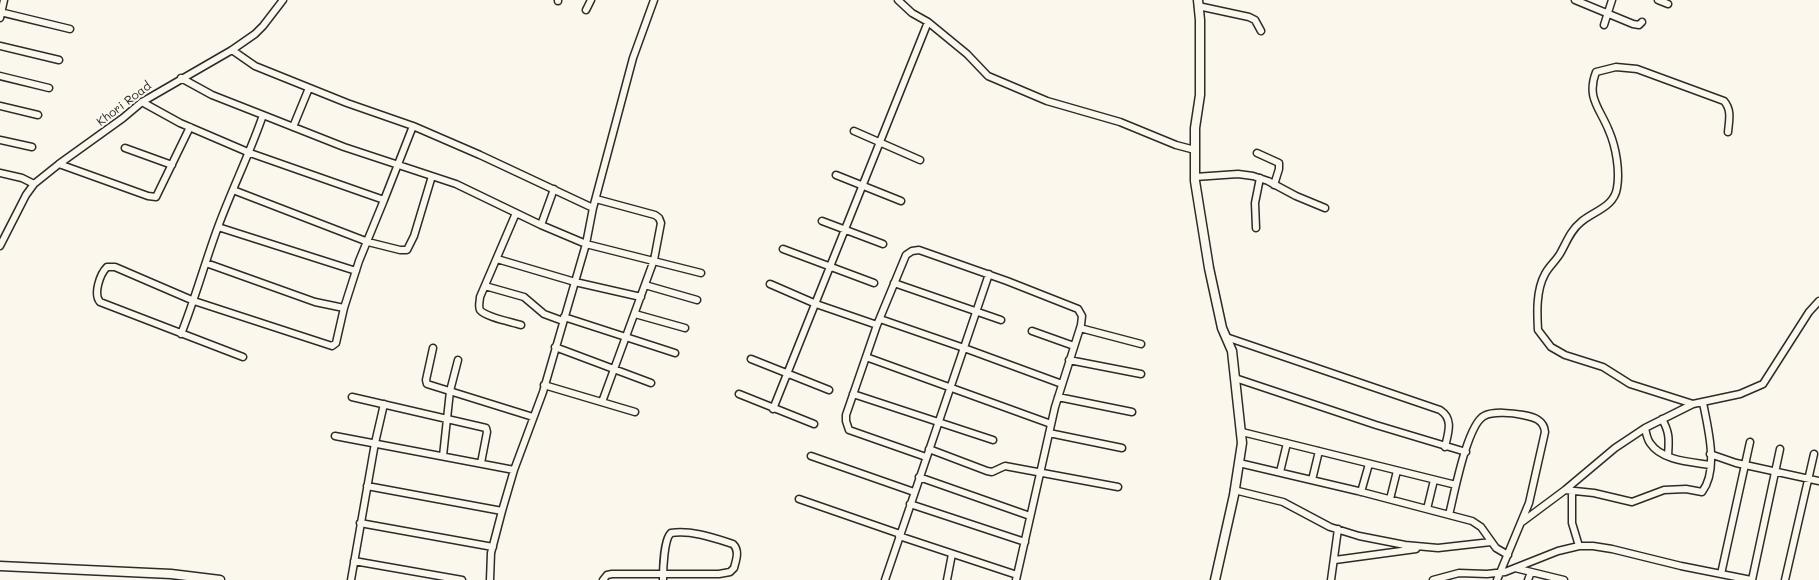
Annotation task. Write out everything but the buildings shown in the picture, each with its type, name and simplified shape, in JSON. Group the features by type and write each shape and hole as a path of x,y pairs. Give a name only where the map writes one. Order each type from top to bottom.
{"street":[{"path":"4,0 0,14 70,29"},
{"name":"Khori Road","path":"1,242 26,195 34,184 142,102 181,78 232,50 263,26 283,0"},
{"path":"586,10 591,0"},
{"path":"490,580 493,548 502,510 514,470 544,385 575,282 633,58 654,0"},
{"path":"898,0 912,13 928,22 967,54 988,76 1047,101 1113,120 1176,145 1195,150"},
{"path":"1575,0 1633,24 1639,25 1642,22"},
{"path":"1604,25 1612,0"},
{"path":"1658,0 1668,4"},
{"path":"1215,580 1239,463 1242,432 1232,351 1222,328 1209,268 1196,177 1195,128 1200,95 1200,20 1198,3 1249,17 1255,20 1261,31"},
{"path":"773,409 928,22"},
{"path":"0,46 59,60"},
{"path":"232,50 255,66 309,88 413,126 593,208"},
{"path":"1693,404 1630,384 1603,367 1565,355 1550,347 1538,330 1539,290 1545,273 1560,253 1572,230 1582,221 1607,205 1615,196 1617,188 1617,168 1612,139 1610,132 1592,98 1591,91 1596,72 1616,67 1637,69 1724,101 1729,112 1728,132"},
{"path":"0,76 49,88"},
{"path":"181,78 212,96 398,165 456,184 541,225 586,244 701,273"},
{"path":"293,127 309,88"},
{"path":"142,102 190,127 250,153 384,200"},
{"path":"0,106 38,115"},
{"path":"180,334 194,301 218,227 250,153 263,115"},
{"path":"243,357 100,302 96,298 96,292 104,270 107,267 115,267 194,301 332,346 336,343 344,308 356,272 413,126"},
{"path":"59,164 152,197 158,194 190,127"},
{"path":"854,131 920,160"},
{"path":"0,140 32,147"},
{"path":"125,148 172,165"},
{"path":"1257,153 1279,163 1279,169 1274,185"},
{"path":"0,173 22,178 34,184"},
{"path":"1196,177 1238,174 1260,178 1296,196 1325,208"},
{"path":"836,175 901,201"},
{"path":"233,190 368,242 400,250 407,250 414,236 432,176"},
{"path":"1256,228 1255,203 1260,178"},
{"path":"541,225 554,189"},
{"path":"596,199 659,218 660,232 654,260 627,338 602,402"},
{"path":"516,213 485,286 479,306 481,311 488,315 521,325"},
{"path":"822,221 845,231 883,244"},
{"path":"218,227 356,272"},
{"path":"783,249 874,283"},
{"path":"798,499 1017,578 1051,424 1069,360 1080,328 1082,316 1078,309 989,274 919,250 912,250 906,255 878,322 846,415 846,421 850,430 926,457"},
{"path":"497,258 575,282 641,298"},
{"path":"206,263 315,302 344,308"},
{"path":"885,580 899,535 989,274"},
{"path":"894,283 1001,320"},
{"path":"770,284 816,304 964,348 1062,384"},
{"path":"645,285 697,300"},
{"path":"485,286 524,297 544,314 675,353"},
{"path":"1522,522 1565,490 1615,448 1644,428 1693,404 1740,394 1763,384 1809,312 1819,301"},
{"path":"635,314 685,328"},
{"path":"1080,328 1141,344"},
{"path":"1032,331 1074,346"},
{"path":"1226,337 1440,410 1446,414 1449,419 1445,447"},
{"path":"555,347 615,368 651,383"},
{"path":"433,348 426,380 427,384 533,417"},
{"path":"866,357 950,389 1051,424"},
{"path":"751,359 829,390"},
{"path":"443,456 450,391 458,360"},
{"path":"1069,360 1141,374"},
{"path":"1235,378 1445,447 1466,452"},
{"path":"544,385 635,412"},
{"path":"740,394 773,409 814,424"},
{"path":"853,394 993,440"},
{"path":"352,397 486,428 487,432 481,463"},
{"path":"1058,397 1132,412"},
{"path":"1565,490 1594,493 1632,502 1664,490 1686,489 1702,492 1707,486 1710,454 1708,432 1702,403"},
{"path":"352,580 360,523 384,404"},
{"path":"1449,515 1456,485 1473,429 1478,421 1488,414 1524,415 1541,421 1545,432 1534,485 1522,522 1497,580"},
{"path":"1662,419 1668,430 1668,456"},
{"path":"1644,428 1648,442 1655,450 1668,456 1692,463 1710,465"},
{"path":"1242,432 1456,485"},
{"path":"1049,433 1122,448"},
{"path":"334,436 514,470"},
{"path":"1721,574 1750,442"},
{"path":"1280,472 1286,443"},
{"path":"929,449 987,471 992,472 1005,466 1040,474 1118,487"},
{"path":"1433,580 1459,573 1499,573 1558,551 1579,546 1593,546 1751,580 1780,449"},
{"path":"1312,480 1319,451"},
{"path":"1710,454 1745,465 1819,481"},
{"path":"1786,580 1814,454"},
{"path":"811,456 914,492"},
{"path":"1239,463 1390,499 1477,523 1496,548 1508,555"},
{"path":"1361,492 1369,464"},
{"path":"1390,499 1397,471"},
{"path":"919,477 1030,516"},
{"path":"1427,510 1434,480"},
{"path":"367,486 502,510"},
{"path":"1234,490 1283,502 1330,527 1359,536 1423,548"},
{"path":"1572,491 1572,523 1579,546"},
{"path":"910,504 1025,542"},
{"path":"360,523 493,548"},
{"path":"1331,580 1335,560 1338,529"},
{"path":"603,580 607,575 612,574 663,577 730,572 734,568 737,558 736,547 734,544 702,535 683,532 671,533 667,541 663,577"},
{"path":"1335,560 1423,548 1438,548 1491,542"},
{"path":"948,580 952,554"},
{"path":"354,561 462,580"},
{"path":"0,566 220,580"},
{"path":"1515,568 1564,580"},
{"path":"1528,580 1531,572"},
{"path":"1457,580 1459,573"}]}
